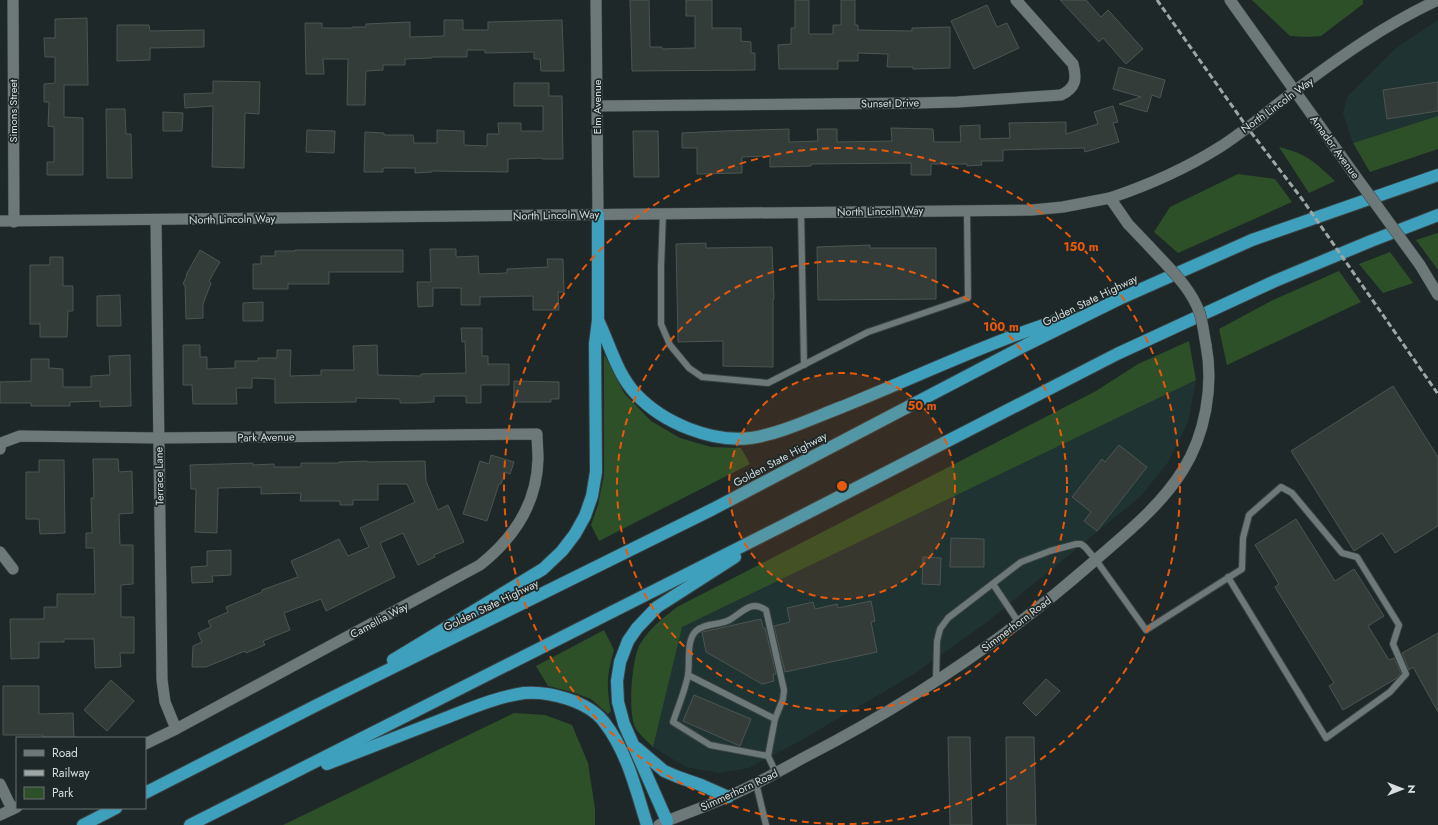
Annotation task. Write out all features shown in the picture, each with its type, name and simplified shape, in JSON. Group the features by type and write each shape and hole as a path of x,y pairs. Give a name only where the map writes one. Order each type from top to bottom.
{"highway":[{"name":"Golden State Highway","path":"146,792 317,705 713,509 1026,345 1119,299 1252,240 1438,175"},
{"path":"317,705 543,569 562,551 585,516 592,496 596,472 595,344 598,320 598,214"},
{"path":"190,825 788,523 1117,354 1275,281 1371,240 1438,215"},
{"path":"598,320 625,379 636,394 650,406 667,418 690,430 730,438 751,438 773,433 865,398 1020,333 1119,299"},
{"path":"663,823 624,724 618,702 617,681 620,662 628,641 636,628 657,607 788,523"},
{"path":"266,787 491,701 525,693 545,694 567,699 590,709 604,721 623,753 647,825"},
{"path":"632,744 652,762 664,770 678,777 702,784 728,797"},
{"path":"83,825 114,809"}],"street":[{"name":"Simons Street","path":"12,0 14,222"},
{"name":"Elm Avenue","path":"596,0 598,214"},
{"name":"Sunset Drive","path":"597,106 926,103 1061,94 1067,92 1074,84 1076,74 1073,64 1016,0"},
{"name":"Amador Avenue","path":"1230,0 1420,265 1438,295"},
{"name":"North Lincoln Way","path":"0,221 1032,210 1063,207 1110,198 1166,177 1194,162 1221,146 1294,91 1353,50 1388,28 1438,0"},
{"name":"Simmerhorn Road","path":"663,823 728,797 756,783 839,740 936,682 994,642 1060,591 1122,537 1161,499 1184,469 1196,444 1204,417 1209,380 1209,361 1200,314 1190,294 1175,274 1128,224 1110,198"},
{"name":"Terrace Lane","path":"156,220 162,680 165,702 176,729"},
{"name":"Park Avenue","path":"0,449 1,443 20,436 159,438 537,434"},
{"name":"Camellia Way","path":"146,744 176,729 473,569 495,554 511,537 529,504 536,482 538,459 537,434"},
{"path":"0,552 13,569"},
{"path":"0,784 14,808 0,815"}],"lane":[{"path":"663,214 660,324 670,345 689,368 702,377 768,383 868,332 968,298 967,210"},
{"path":"801,212 804,365"},
{"path":"936,682 937,642 940,630 948,618 1021,562 1050,551 1081,544 1096,560 1146,630 1228,577 1242,569 1243,538 1248,515 1281,487 1292,492 1342,553 1357,557 1399,625 1393,644 1406,674 1390,692 1326,738 1228,577"},
{"path":"993,584 1019,623"},
{"path":"768,756 710,745 673,722 688,675 692,636 698,630 706,626 724,623 750,606 760,606 766,610 784,690 784,699 775,719 768,756 776,772"},
{"path":"688,675 775,719"},
{"path":"756,783 766,825"}],"shaded area":[{"path":"1438,20 1438,116 1353,143 1343,114 1347,97 1396,48"},
{"path":"1196,380 1188,422 1168,462 1141,496 987,622 914,674 798,742 749,768 719,773 686,767 653,747 681,627"}],"green space":[{"path":"1252,0 1363,0 1363,4 1321,36 1307,37 1290,36"},
{"path":"1438,116 1438,149 1370,172 1353,143"},
{"path":"1279,147 1304,156 1335,181 1309,193"},
{"path":"1238,174 1275,179 1292,202 1178,253 1154,232 1170,207"},
{"path":"1438,233 1438,270 1416,240"},
{"path":"1390,252 1413,283 1383,293 1359,264"},
{"path":"1339,271 1361,302 1227,365 1219,329 1273,300"},
{"path":"1189,341 1196,380 682,627 653,747 636,729 633,722 631,699 633,673 637,651 644,638 653,628 677,607 1096,391 1138,364"},
{"path":"604,354 624,393 651,421 680,438 711,447 741,448 750,464 599,541 591,525 598,505 604,475"},
{"path":"604,630 614,650 608,680 608,694 611,711 608,714 591,699 572,692 548,686 536,666"},
{"path":"514,713 545,715 572,725 588,763 595,809 595,825 283,825"}],"building":[{"path":"630,0 649,0 650,47 662,47 662,49 695,48 695,16 686,16 686,0 712,0 712,28 741,28 741,41 751,42 751,53 755,53 755,70 632,71"},
{"path":"795,0 809,0 809,34 833,34 833,25 841,25 841,0 855,0 855,25 858,25 858,30 912,31 912,28 950,27 950,68 913,69 913,67 887,67 888,54 858,53 858,61 838,61 838,69 779,69 778,45 791,44 791,28 795,28"},
{"path":"1060,0 1086,0 1101,17 1108,10 1143,49 1126,64 1103,38 1099,42"},
{"path":"987,5 997,27 1007,23 1019,48 974,69 951,21"},
{"path":"87,18 88,85 64,85 64,117 83,118 83,175 47,175 47,162 54,162 54,127 48,126 49,102 44,102 44,84 55,83 55,57 45,57 44,38 55,38 55,19"},
{"path":"444,20 463,20 463,30 488,30 488,22 562,20 564,71 541,71 540,59 534,59 534,52 485,53 485,50 467,50 467,57 405,59 405,65 383,65 383,70 366,71 365,105 347,105 348,59 323,59 324,74 306,74 305,23 322,23 322,28 352,28 366,27 366,24 410,22 410,37 444,36"},
{"path":"117,25 149,25 150,31 204,30 204,47 150,48 150,60 117,61"},
{"path":"1119,67 1165,80 1160,98 1152,95 1147,112 1119,104 1141,97 1113,89"},
{"path":"213,81 260,82 259,114 245,113 244,168 212,167 213,106 185,108 184,94 213,93"},
{"path":"1438,82 1438,111 1387,119 1383,90"},
{"path":"514,83 549,83 549,96 562,96 563,159 508,159 508,172 432,171 415,173 415,168 383,168 383,172 364,172 365,132 384,133 384,135 413,135 414,143 437,143 437,130 464,131 464,145 487,146 487,134 499,134 498,123 521,123 521,131 543,131 543,106 514,106"},
{"path":"1113,106 1118,122 1113,123 1119,142 1085,152 1084,148 1003,150 1003,161 981,161 982,165 967,166 967,164 931,164 931,175 911,175 911,163 811,164 811,166 770,167 770,156 742,157 742,173 697,174 697,148 682,148 682,133 723,131 789,129 789,142 818,141 817,129 837,129 837,142 892,141 891,128 933,129 934,142 961,142 960,126 980,125 980,139 1010,138 1009,123 1066,122 1066,134 1098,124 1094,112"},
{"path":"106,109 125,109 126,134 131,134 132,178 107,178"},
{"path":"163,112 183,113 182,131 163,131"},
{"path":"307,130 335,131 334,153 306,152"},
{"path":"633,131 658,131 659,177 634,177"},
{"path":"706,243 706,248 772,247 774,299 773,367 723,366 723,341 678,342 676,244"},
{"path":"870,245 870,248 936,248 936,299 818,300 817,247"},
{"path":"430,249 456,249 456,257 478,256 479,274 507,273 507,269 548,267 547,259 563,259 564,292 558,292 559,310 533,310 533,296 480,297 480,305 461,305 461,288 433,288 433,306 418,307 417,282 431,282"},
{"path":"200,250 220,262 209,281 211,283 203,304 203,318 186,319 185,285 183,284 186,275"},
{"path":"403,250 403,272 329,272 329,284 288,284 288,289 253,289 253,264 261,264 261,256 275,256 275,251"},
{"path":"50,257 63,257 63,286 73,286 73,311 68,311 67,337 40,337 40,324 30,324 30,265 50,265"},
{"path":"120,295 121,326 97,326 97,296"},
{"path":"263,302 263,321 243,321 243,303"},
{"path":"461,328 482,328 482,356 488,356 488,364 509,364 509,385 481,385 481,403 466,403 466,396 434,396 434,402 417,403 400,403 400,399 356,398 356,402 275,403 275,379 252,378 252,388 236,388 237,404 193,404 192,385 183,385 183,345 200,345 200,357 207,357 207,369 235,368 235,361 258,361 258,358 277,358 277,350 291,350 290,376 321,375 321,370 354,370 353,346 377,345 378,375 421,376 421,374 466,373 465,341 462,342"},
{"path":"130,355 131,406 100,407 100,401 70,402 70,406 31,406 31,403 0,403 0,382 31,381 31,359 49,359 49,368 63,369 63,387 91,387 91,376 110,375 109,356"},
{"path":"514,381 559,382 559,399 551,399 551,402 514,402"},
{"path":"1393,386 1438,457 1438,526 1395,553 1382,533 1354,551 1291,451"},
{"path":"1119,445 1147,467 1097,531 1084,521 1091,512 1072,497 1102,459 1105,462"},
{"path":"491,455 514,462 510,474 505,472 501,484 499,484 487,521 463,514 480,461 489,464"},
{"path":"93,459 118,459 119,472 132,471 133,513 119,514 120,545 133,545 133,584 121,585 121,617 134,617 134,653 120,653 121,667 95,668 94,639 64,639 64,642 39,642 39,658 11,659 10,619 44,619 44,607 57,607 57,594 95,594 94,548 86,548 86,533 92,533 91,498 94,498"},
{"path":"39,460 64,460 65,533 40,534 39,519 26,519 26,472 39,472"},
{"path":"425,461 426,481 438,510 448,505 464,542 434,555 435,557 418,565 403,533 380,543 395,577 326,611 321,599 284,613 290,630 263,641 265,645 246,653 245,651 206,667 192,667 193,646 202,642 198,633 211,627 208,621 228,612 226,607 262,592 262,590 298,577 291,561 339,539 348,556 369,547 360,528 415,502 407,484 378,484 378,500 353,500 353,505 340,505 340,501 300,501 301,493 261,494 261,487 218,488 217,533 195,532 196,489 191,489 190,465 253,463 253,465 274,464 274,467 301,467 301,463"},
{"path":"1296,519 1335,581 1354,569 1384,616 1368,626 1389,660 1394,658 1401,673 1397,678 1343,710 1329,686 1334,683 1275,587 1279,584 1255,545"},
{"path":"951,538 984,539 984,567 950,567"},
{"path":"231,550 231,575 212,576 213,582 192,583 191,567 207,566 207,551"},
{"path":"923,557 941,558 940,585 922,584"},
{"path":"871,601 875,621 871,622 877,652 785,672 774,626 790,622 787,608 813,602 815,609 837,604 838,608"},
{"path":"761,619 763,628 765,628 776,674 773,675 774,681 762,684 706,652 702,632"},
{"path":"1438,633 1438,712 1413,667 1409,670 1402,653"},
{"path":"1046,679 1060,691 1036,716 1023,703"},
{"path":"111,680 134,701 107,731 84,710"},
{"path":"3,686 39,686 39,714 73,713 74,737 3,735"},
{"path":"694,695 751,719 740,746 683,721"},
{"path":"948,737 970,737 972,825 950,825"},
{"path":"1006,737 1034,737 1036,825 1007,825"}],"railway":[{"path":"1157,0 1247,127 1302,199 1438,394"}]}
